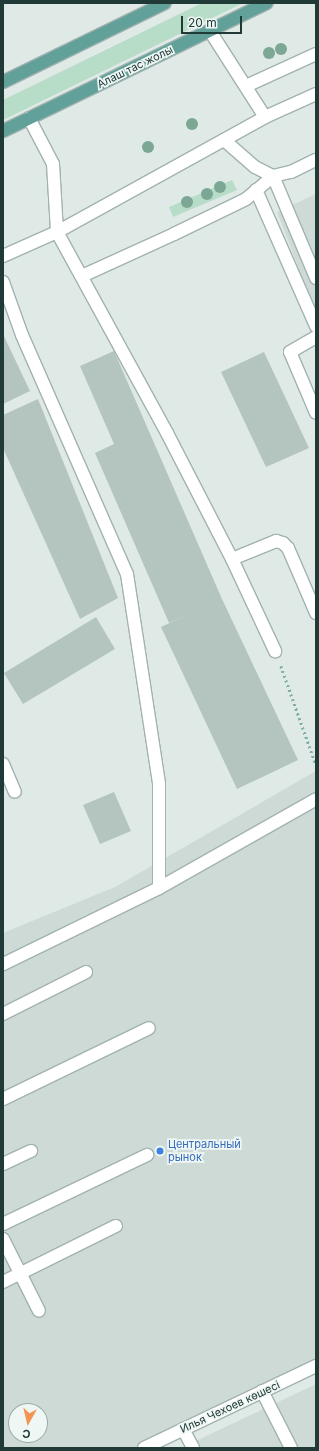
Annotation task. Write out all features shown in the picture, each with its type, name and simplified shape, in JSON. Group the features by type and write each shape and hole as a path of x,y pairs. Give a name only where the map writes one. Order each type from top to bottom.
{"main road":[{"path":"3,82 165,3"},
{"name":"Алаш тас жолы","path":"3,131 267,3"}],"street":[{"path":"210,31 265,117"},
{"path":"246,86 316,54"},
{"path":"3,256 57,232 265,117 316,94"},
{"path":"29,118 53,164 57,232 167,433 232,559 275,651"},
{"path":"224,140 255,167 273,176 316,278"},
{"path":"82,276 181,231 246,199 273,176 291,172 316,160"},
{"path":"256,190 316,326"},
{"path":"3,282 22,335 127,574 159,784 159,888"},
{"path":"316,337 290,352 316,413"},
{"path":"232,559 276,541 283,543 288,548 316,613"},
{"path":"3,764 15,792"},
{"path":"3,964 159,888 316,799"},
{"path":"3,1014 86,972"},
{"path":"3,1099 149,1028"},
{"path":"3,1164 31,1151"},
{"path":"3,1224 147,1156"},
{"path":"3,1282 116,1226"},
{"path":"3,1239 19,1274 39,1311"},
{"name":"Илья Чехоев көшесі","path":"144,1448 316,1366"},
{"path":"262,1391 291,1448"},
{"path":"183,1429 193,1448"}],"path":[{"path":"275,651 316,765"}],"shaded area":[{"path":"316,194 316,313 277,212"},
{"name":"Центральный рынок","path":"316,771 316,1369 144,1448 3,1448 3,933 115,887"},
{"path":"316,1384 316,1448 181,1448"}],"green space":[{"path":"202,3 243,3 3,120 3,100"},
{"path":"232,180 237,190 173,217 169,207"}],"building":[{"path":"3,334 30,391 3,404"},
{"path":"114,351 222,599 298,760 237,789 161,627 189,614 169,623 95,453 114,444 80,366"},
{"path":"264,352 309,448 266,467 221,372"},
{"path":"38,399 118,598 80,619 3,448 3,415"},
{"path":"96,617 115,649 23,704 4,673"},
{"path":"114,792 131,831 100,844 83,805"}],"place":[{"name":"Центральный рынок","path":"160,1151"}]}
